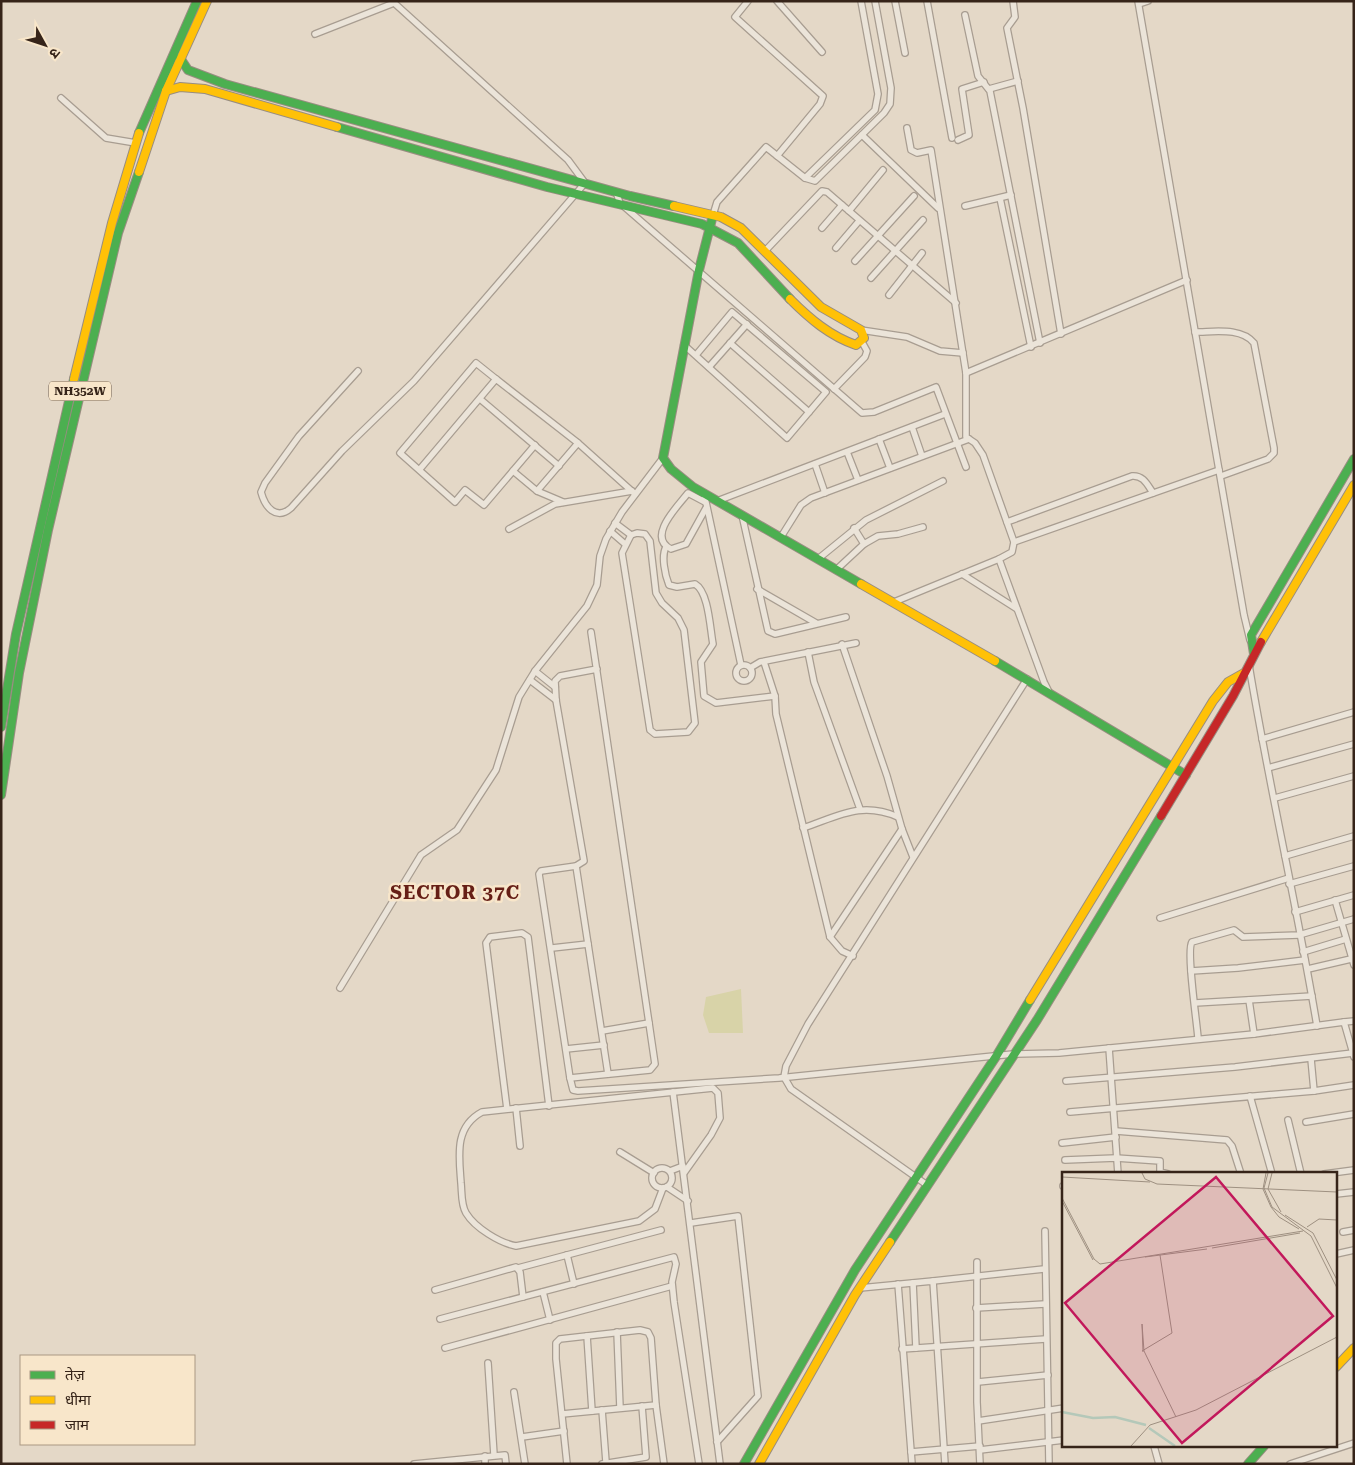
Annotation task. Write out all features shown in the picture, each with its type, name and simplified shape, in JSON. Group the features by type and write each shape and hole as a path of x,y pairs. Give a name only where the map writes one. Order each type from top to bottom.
{"main road":[{"name":"NH352W","path":"1,727 16,634 93,294 136,143 160,82 197,1"},
{"name":"NH352W","path":"1,795 19,673 65,452 118,233 166,92 207,1"},
{"path":"166,92 180,87 203,88 578,194 620,202 710,228 738,243 792,301 838,338 856,345 862,342 864,333 861,330 821,307 804,293 741,228 730,221 713,215 616,192 203,77 188,70 180,58"},
{"path":"203,77 200,85 203,88"},
{"path":"713,215 698,270 663,458 679,477 717,501 1027,679 1186,775"},
{"path":"56,452 65,452"},
{"path":"1254,654 1251,642 1257,624 1354,459"},
{"path":"759,1464 860,1288 1062,980 1233,696 1254,654 1354,485"},
{"path":"744,1464 855,1270 997,1055 1218,693 1228,682 1244,673"},
{"path":"1338,1365 1354,1348"},
{"path":"1248,1464 1262,1448"}],"street":[{"path":"748,1 735,17 823,96 820,104 777,156"},
{"path":"777,1 822,52"},
{"path":"806,178 875,110 878,94 861,1"},
{"path":"713,215 717,202 766,147 806,178 817,180 890,104 891,88 875,1"},
{"path":"895,1 904,53"},
{"path":"927,1 955,139 968,135 962,89 984,82"},
{"path":"1013,1 1015,17 1007,28 1018,81 1061,334"},
{"path":"1148,1 1138,2 1244,615 1251,642"},
{"path":"315,34 393,2 568,160 586,183 396,400 342,451 286,513 278,514 270,510 262,492 265,483 299,436 358,371"},
{"path":"965,15 977,73 989,88 1040,343"},
{"path":"989,88 1018,81"},
{"path":"61,98 106,138 136,143"},
{"path":"894,602 1012,552 1014,542 982,454 975,442 965,434 966,373 956,303 938,209 931,150 917,153 911,150 907,128"},
{"path":"862,135 938,209"},
{"path":"849,211 883,170"},
{"path":"765,252 822,191 827,192 956,303"},
{"path":"616,192 620,202 862,413 869,414 936,387 966,467"},
{"path":"965,206 1010,195"},
{"path":"855,262 914,196"},
{"path":"1000,198 1031,347"},
{"path":"822,228 842,205"},
{"path":"872,278 923,220"},
{"path":"836,248 859,221"},
{"path":"889,295 922,253"},
{"path":"966,373 1187,280"},
{"path":"684,345 788,438 826,392 732,312 696,355"},
{"path":"709,367 747,324"},
{"path":"861,330 907,337 940,351 963,353"},
{"path":"1014,542 1153,493 1268,459 1274,453 1254,344 1247,337 1232,332 1195,332"},
{"path":"834,389 865,357 867,352 862,342"},
{"path":"730,343 809,412"},
{"path":"534,445 484,505 465,490 455,502 400,453 476,363 578,443 634,492"},
{"path":"420,469 496,380"},
{"path":"480,399 559,466"},
{"path":"717,501 945,414"},
{"path":"912,427 922,456"},
{"path":"781,537 801,505 858,480 969,439"},
{"path":"879,440 890,468"},
{"path":"537,492 578,443"},
{"path":"847,452 858,480"},
{"path":"340,988 421,855 457,830 496,770 519,697 536,671 584,611 594,594 600,556 610,531 634,492 663,458"},
{"path":"815,464 825,493"},
{"path":"513,472 537,492 563,502"},
{"path":"1007,522 1132,476 1141,477 1153,493"},
{"path":"818,559 854,528 873,516 943,481"},
{"path":"509,529 543,509 563,502 634,492"},
{"path":"688,493 706,504 686,544 671,549 666,547 662,539 662,529 688,493"},
{"path":"704,493 741,665 735,673 741,681 750,678 750,668"},
{"path":"742,515 757,590 766,626 770,633 846,617"},
{"path":"615,523 631,535"},
{"path":"836,570 864,544 882,534 898,534 922,527"},
{"path":"854,528 864,544"},
{"path":"610,531 625,544"},
{"path":"642,533 650,541 656,593 662,603 678,618 684,630 696,723 688,732 655,734 650,730 622,560 625,544 631,535 642,533"},
{"path":"666,547 664,559 669,585 677,587 695,584 703,590 706,599 713,644 701,662 704,696 716,703 775,696"},
{"path":"998,559 1049,692"},
{"path":"962,574 1017,609"},
{"path":"757,590 816,623"},
{"path":"570,1078 652,1068 655,1064 591,632"},
{"path":"741,665 750,668 764,662 842,644 856,643"},
{"path":"842,644 887,776 902,829 914,857"},
{"path":"808,652 814,682 860,809"},
{"path":"764,662 775,696 776,714 830,938 842,951 853,956"},
{"path":"1249,665 1299,935 1308,969 1317,1026"},
{"path":"597,669 560,676 555,681 556,700 584,861 576,866 540,872 573,1090 784,1077 997,1055 1059,1053 1254,1034 1354,1021"},
{"path":"536,671 556,687"},
{"path":"927,1185 791,1089 784,1077 786,1066 808,1024 853,956 1027,679"},
{"path":"530,680 556,700"},
{"path":"1262,738 1354,712"},
{"path":"1268,768 1354,744"},
{"path":"1275,798 1354,776"},
{"path":"803,828 860,809 883,811 898,817"},
{"path":"830,938 902,829"},
{"path":"1285,856 1354,836"},
{"path":"576,866 608,1074"},
{"path":"1160,918 1289,881 1354,866"},
{"path":"1295,912 1354,895"},
{"path":"1335,900 1346,939 1351,947 1351,958 1354,965"},
{"path":"1198,1038 1189,946 1194,941 1234,930 1243,937 1299,935 1354,919"},
{"path":"507,1109 486,943 490,937 522,933 528,937 549,1106"},
{"path":"1303,952 1346,939"},
{"path":"552,948 588,944"},
{"path":"1308,969 1351,958"},
{"path":"1191,971 1238,968 1305,960"},
{"path":"1194,1003 1312,996"},
{"path":"1249,1000 1254,1034"},
{"path":"1066,1081 1353,1055 1344,1022"},
{"path":"602,1032 649,1023"},
{"path":"566,1049 604,1045"},
{"path":"1109,1048 1118,1172"},
{"path":"1311,1059 1314,1091"},
{"path":"1070,1112 1314,1091 1354,1084"},
{"path":"670,1171 672,1180 665,1188 655,1209 639,1221 523,1246 509,1245 478,1226 464,1211 459,1145 466,1127 476,1115 482,1112 713,1088 718,1092 720,1118 684,1173"},
{"path":"673,1092 720,1464"},
{"path":"1250,1096 1271,1172"},
{"path":"516,1108 520,1146"},
{"path":"1306,1122 1354,1114"},
{"path":"1288,1120 1301,1172"},
{"path":"1062,1143 1116,1134 1227,1140 1232,1146 1240,1172"},
{"path":"620,1152 654,1173"},
{"path":"1065,1160 1116,1158 1160,1161 1160,1172"},
{"path":"654,1173 662,1168 670,1171 683,1166"},
{"path":"1338,1172 1354,1170"},
{"path":"654,1173 653,1182 657,1187 665,1188 688,1201"},
{"path":"1338,1194 1354,1192"},
{"path":"690,1223 738,1216 758,1396 717,1442"},
{"path":"435,1290 661,1230"},
{"path":"1343,1232 1354,1230"},
{"path":"1045,1231 1044,1269 1049,1464"},
{"path":"1338,1254 1354,1250"},
{"path":"566,1255 574,1284"},
{"path":"440,1319 674,1257 676,1264 672,1277 672,1286 699,1464"},
{"path":"977,1262 976,1344 980,1464"},
{"path":"518,1268 523,1297"},
{"path":"860,1288 1044,1269"},
{"path":"933,1281 945,1464"},
{"path":"913,1283 916,1348"},
{"path":"898,1284 912,1464"},
{"path":"445,1348 672,1286"},
{"path":"543,1292 550,1320"},
{"path":"976,1308 1045,1304"},
{"path":"567,1464 556,1343 560,1339 640,1330 650,1335 656,1405 664,1464"},
{"path":"617,1332 620,1408"},
{"path":"587,1336 592,1411"},
{"path":"902,1349 1046,1340"},
{"path":"488,1363 494,1455"},
{"path":"978,1382 1048,1374"},
{"path":"514,1392 525,1464"},
{"path":"562,1414 656,1405"},
{"path":"602,1410 603,1463 646,1457 642,1406"},
{"path":"978,1421 1062,1408"},
{"path":"522,1437 564,1431"},
{"path":"911,1452 1048,1444 1062,1440"},
{"path":"1290,1464 1354,1443"},
{"path":"1155,1448 1159,1464"},
{"path":"414,1464 505,1455 506,1464"},
{"path":"485,1456 485,1464"}],"shaded area":[{"path":"741,989 743,1033 709,1033 703,1015 706,997"}],"traffic: fast":[{"path":"139,133 197,1"},
{"path":"180,58 188,70 225,84 630,196 674,206"},
{"path":"337,127 547,187 702,224 738,243 790,299"},
{"path":"1,795 19,673 48,530 118,233 139,172"},
{"path":"713,215 699,270 663,458 671,469 693,487 861,584"},
{"path":"1,727 16,634 74,379"},
{"path":"1254,654 1251,635 1354,459"},
{"path":"995,661 1186,775"},
{"path":"890,1242 1037,1020 1161,816"},
{"path":"744,1464 855,1270 997,1055 1030,1000"},
{"path":"1248,1464 1262,1448"}],"traffic: slow":[{"path":"139,172 166,91 207,1"},
{"path":"166,91 180,87 205,89 337,127"},
{"path":"74,379 112,223 139,133"},
{"path":"674,206 721,217 741,228 821,307 861,330 864,338 856,345 838,337 813,320 790,299"},
{"path":"1261,642 1354,485"},
{"path":"861,584 995,661"},
{"path":"1030,1000 1213,701 1228,682 1244,673"},
{"path":"759,1464 855,1295 890,1242"},
{"path":"1338,1365 1354,1348"}],"traffic: jam":[{"path":"1161,816 1233,696 1261,642"}],"district":[{"name":"SECTOR 37C","path":"455,892"}]}
